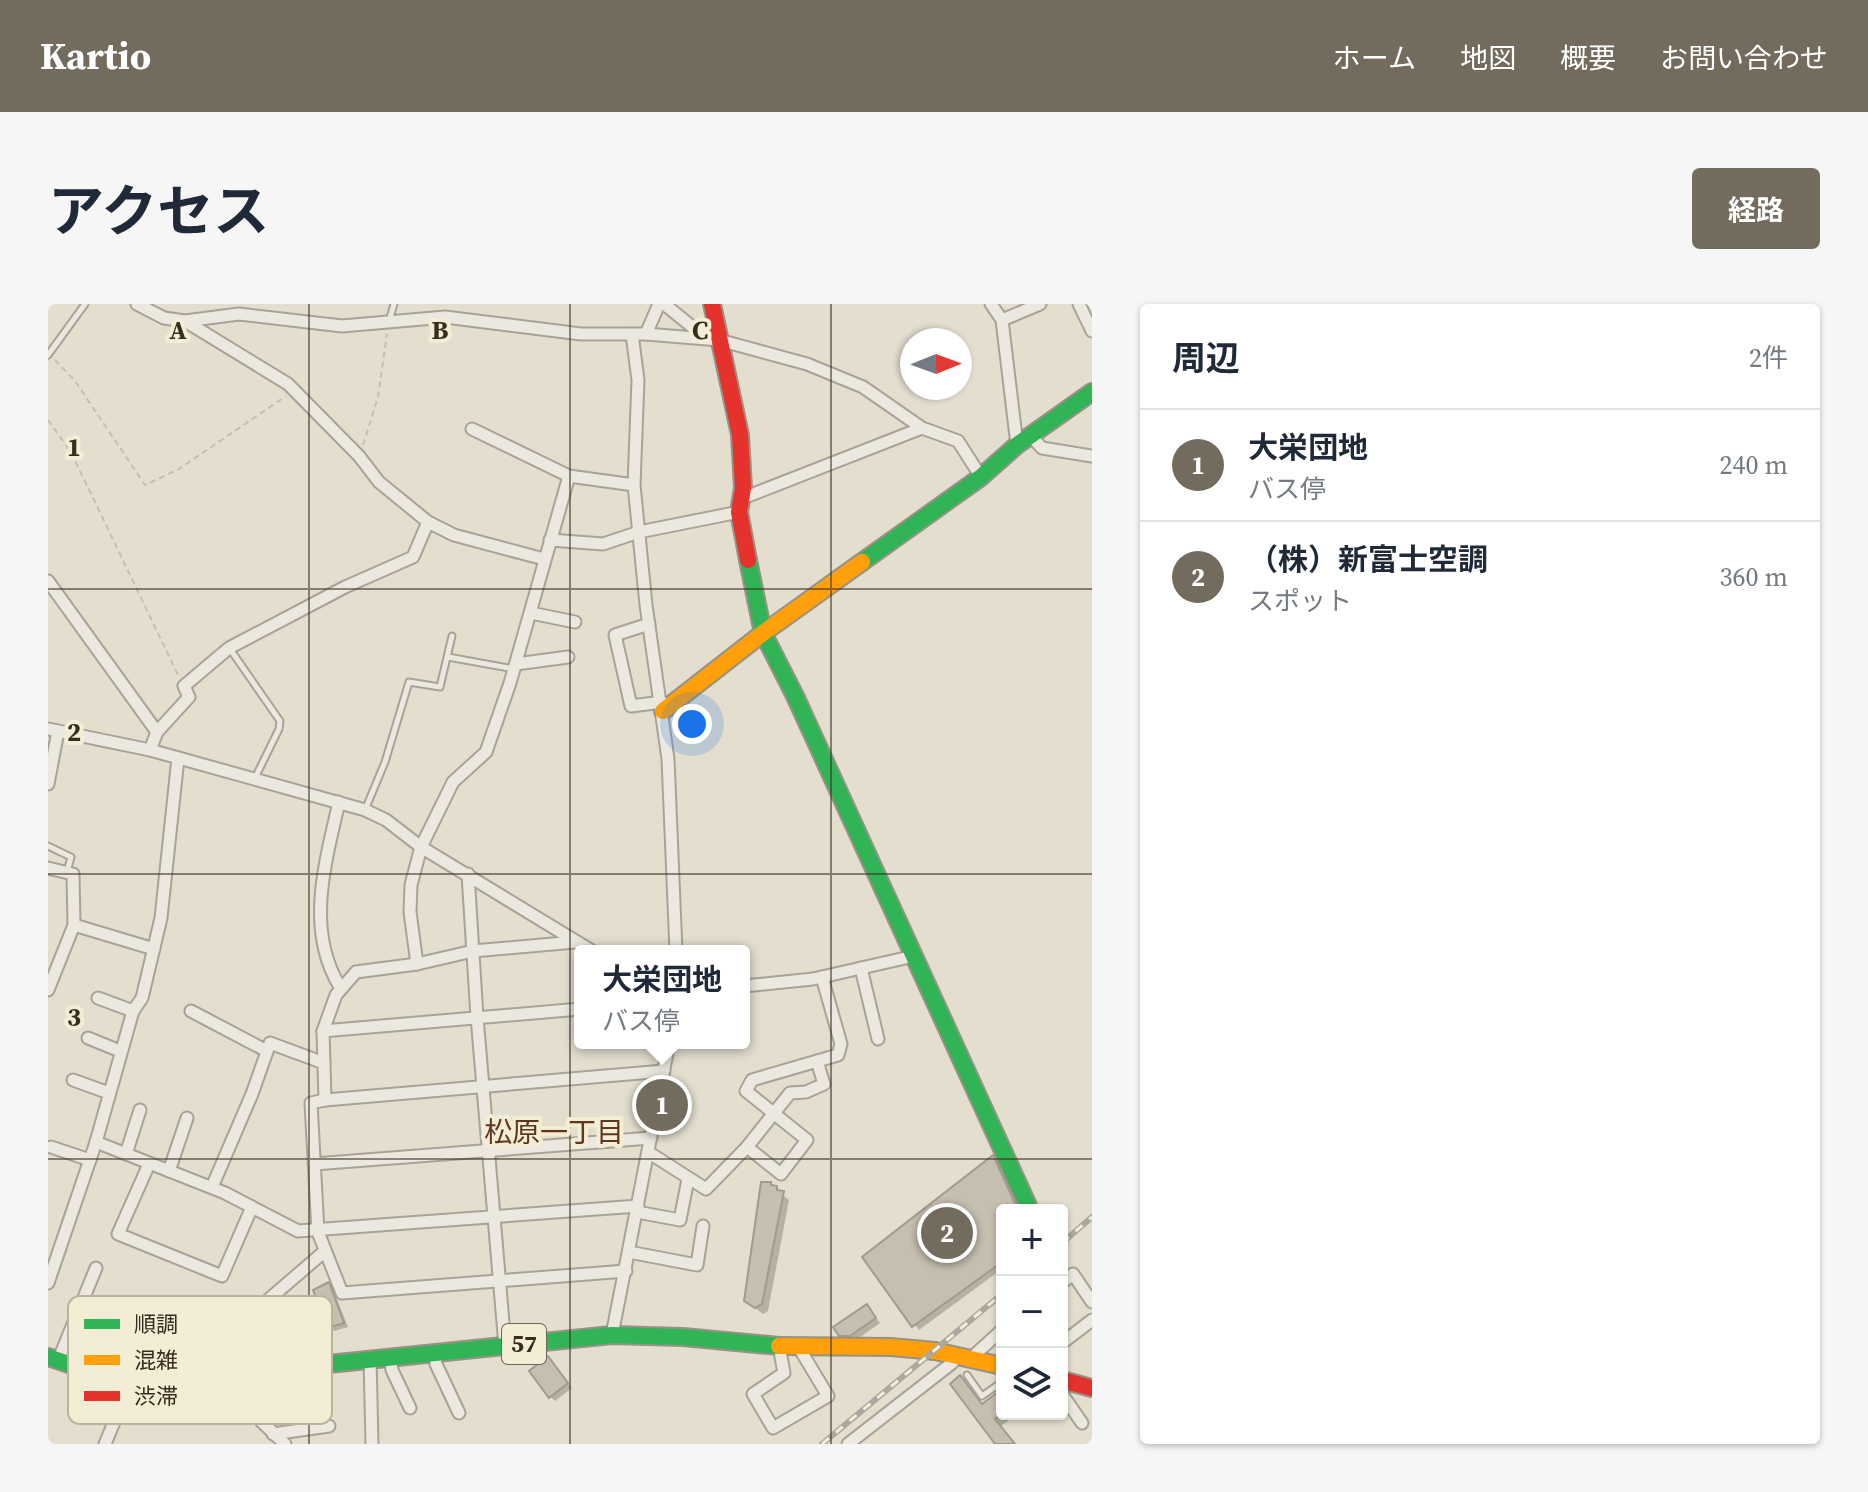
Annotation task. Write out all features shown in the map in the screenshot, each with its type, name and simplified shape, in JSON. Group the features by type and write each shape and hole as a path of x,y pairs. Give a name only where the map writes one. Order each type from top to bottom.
{"street":[{"path":"137,304 164,318 185,321 239,314 342,326 445,317 581,334 646,334 713,339 807,364 863,387 922,428 958,441 981,477"},
{"path":"646,334 662,304 713,339"},
{"path":"712,304 713,339 740,429 741,505 763,633 795,696 1027,1204"},
{"path":"991,304 1002,320 1023,440"},
{"path":"1002,320 1040,304"},
{"path":"1079,304 1092,331"},
{"path":"185,321 294,390 359,456 379,482 428,522 454,535 544,559"},
{"path":"632,334 638,380 634,485 668,759 676,945"},
{"path":"649,624 615,635 631,706 662,706 981,477 1023,440 1092,392"},
{"path":"550,540 603,544 741,505 922,428"},
{"path":"472,429 569,476 634,485"},
{"path":"1023,440 1042,448 1092,456"},
{"path":"417,964 410,912 411,885 421,847 453,782 486,752 515,667 569,476"},
{"path":"150,750 157,732 189,697 184,686 229,648 345,587 413,557 428,522"},
{"path":"48,581 157,732"},
{"path":"531,613 575,622"},
{"path":"515,667 568,657"},
{"path":"48,784 53,730 150,750 339,802 386,820 421,847 581,945"},
{"path":"48,1283 96,1142 133,1011 142,998 161,918 178,758"},
{"path":"339,802 321,883 319,915 330,970 340,987"},
{"path":"48,868 73,874 74,925 48,986"},
{"path":"468,874 505,1346"},
{"path":"74,925 154,949"},
{"path":"325,1100 323,1031 340,987 356,972 417,964 473,951 575,942"},
{"path":"750,985 822,977 914,956"},
{"path":"861,968 878,1039"},
{"path":"747,1147 781,1174 807,1140 746,1091 752,1080 838,1055 841,1044 822,977"},
{"path":"98,998 133,1011"},
{"path":"323,1031 574,1009"},
{"path":"191,1011 267,1051"},
{"path":"88,1038 120,1051"},
{"path":"212,1187 270,1043 324,1063"},
{"path":"612,1335 668,1049"},
{"path":"648,1152 706,1189 747,1147 790,1093 806,1092 824,1084 817,1061"},
{"path":"626,1271 342,1293 318,1232 311,1103 664,1071"},
{"path":"73,1080 109,1093"},
{"path":"126,1154 140,1110"},
{"path":"169,1171 187,1118"},
{"path":"314,1164 651,1138"},
{"path":"96,1142 212,1187 298,1231 637,1209 680,1220 688,1179"},
{"path":"51,1147 90,1160"},
{"path":"149,1164 118,1234 222,1276 252,1207"},
{"path":"629,1252 697,1265 703,1226"},
{"path":"273,1296 325,1251"},
{"path":"83,1296 96,1268"},
{"path":"1068,1278 1073,1274 1092,1302"},
{"path":"1068,1338 1092,1320"},
{"path":"53,1359 68,1327"},
{"name":"57","path":"332,1362 612,1335 683,1337 779,1346 891,1347 935,1351 964,1363 996,1366"},
{"path":"848,1444 952,1363 964,1363 996,1335"},
{"path":"779,1346 784,1373 753,1394 773,1428 828,1396 798,1346"},
{"path":"435,1353 436,1364 459,1413"},
{"path":"390,1357 392,1370 410,1408"},
{"path":"370,1358 372,1444"},
{"path":"1068,1382 1092,1388"},
{"path":"1068,1403 1082,1423"},
{"path":"105,1444 113,1424"},
{"path":"261,1424 285,1444"},
{"path":"273,1434 329,1426"}],"lane":[{"path":"48,354 85,304"},
{"path":"389,321 394,304"},
{"path":"365,810 385,762 409,682 440,687 452,636"},
{"path":"229,648 280,721 255,779"},
{"path":"448,657 515,667"},
{"path":"48,846 71,857 67,873"},
{"path":"964,1363 982,1396 996,1386"}],"path":[{"path":"359,456 378,397 389,321"},
{"path":"48,354 75,381 145,485 179,469 294,390"},
{"path":"48,420 71,452 184,686"}],"building":[{"path":"993,1155 1015,1204 996,1204 996,1266 912,1327 862,1257"},
{"path":"761,1182 771,1182 777,1190 784,1191 762,1304 755,1308 744,1301"},
{"path":"329,1282 344,1323 332,1327 332,1296 315,1296 313,1290"},
{"path":"867,1304 876,1318 850,1336 839,1336 833,1327"},
{"path":"548,1356 568,1383 549,1398 529,1371"},
{"path":"960,1375 982,1404 996,1394 995,1419 1015,1444 995,1444 950,1384"}],"railway":[{"path":"1068,1238 1092,1217"},
{"path":"822,1444 996,1299"}],"traffic: fast":[{"path":"862,562 1092,392"},
{"path":"748,560 763,633 795,696 1027,1204"},
{"path":"332,1364 612,1335 683,1337 779,1346"},
{"path":"48,1357 68,1364"}],"traffic: slow":[{"path":"663,711 763,633 862,562"},
{"path":"779,1346 891,1347 935,1351 996,1365"}],"traffic: jam":[{"path":"712,304 740,435 743,488 739,512 748,560"},
{"path":"1068,1382 1092,1388"}],"place":[{"name":"大栄団地","path":"662,1105"},
{"name":"（株）新富士空調","path":"947,1233"}],"district":[{"name":"松原一丁目","path":"554,1132"}]}
